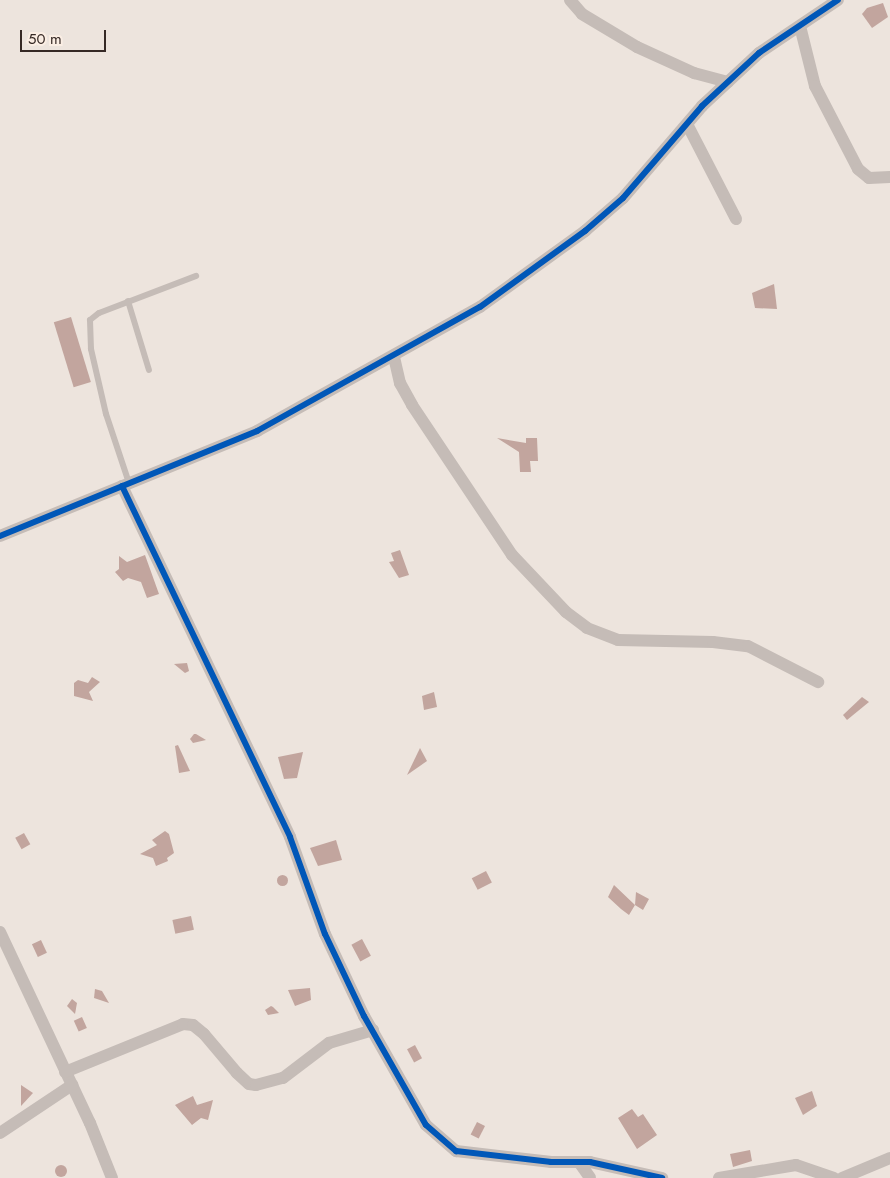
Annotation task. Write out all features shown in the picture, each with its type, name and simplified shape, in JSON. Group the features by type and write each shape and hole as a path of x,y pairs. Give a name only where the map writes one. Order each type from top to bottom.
{"street":[{"path":"570,0 582,14 636,47 694,73 728,82"},
{"path":"0,536 257,431 394,357 480,307 585,231 623,198 687,124 759,53 838,0"},
{"path":"800,26 815,86 858,169 869,178 890,177"},
{"path":"687,124 736,219"},
{"path":"394,357 400,384 412,405 512,555 566,612 588,628 618,640 713,642 748,646 818,682"},
{"path":"126,484 290,837 325,934 373,1030 426,1125 456,1151 550,1162 613,1165 662,1178"},
{"path":"0,932 72,1085 112,1178"},
{"path":"65,1072 183,1024 193,1025 204,1034 237,1073 249,1084 256,1085 283,1078 329,1043 373,1030"},
{"path":"0,1133 72,1085"},
{"path":"842,1178 890,1158"},
{"path":"579,1162 590,1178"},
{"path":"718,1178 796,1165 834,1178"}],"lane":[{"path":"126,484 106,414 88,330 90,320 99,313 196,276"},
{"path":"128,301 149,370"}],"building":[{"path":"883,3 888,17 872,28 862,14 867,8"},
{"path":"774,284 777,309 755,308 752,293"},
{"path":"71,317 91,382 74,387 54,322"},
{"path":"497,438 526,443 526,438 537,438 538,461 530,461 531,472 520,472 519,452"},
{"path":"400,550 409,575 399,578 389,562 394,561 391,553"},
{"path":"145,555 159,594 147,598 141,582 128,578 123,581 115,572 119,569 119,556 127,562"},
{"path":"187,663 189,671 185,673 174,664"},
{"path":"92,677 100,682 89,692 93,701 74,696 74,683 78,680 88,683"},
{"path":"434,692 437,707 424,710 422,696"},
{"path":"862,697 869,702 847,720 843,715"},
{"path":"194,734 206,740 193,743 190,739"},
{"path":"178,745 190,771 179,773 175,746"},
{"path":"420,748 427,761 407,775"},
{"path":"303,752 297,778 284,779 278,757"},
{"path":"165,831 169,834 174,853 167,858 168,861 156,866 153,858 140,854 157,845 152,840"},
{"path":"24,833 30,844 22,849 15,838"},
{"path":"336,840 342,860 318,866 310,848"},
{"path":"486,871 492,883 478,890 472,878"},
{"path":"282,874 288,880 282,886 276,880"},
{"path":"614,885 635,905 629,915 608,897"},
{"path":"636,892 649,899 643,910 635,905"},
{"path":"191,916 194,930 175,934 172,920"},
{"path":"362,939 371,956 360,961 351,945"},
{"path":"41,940 47,953 38,957 32,944"},
{"path":"310,988 311,1000 295,1006 288,990"},
{"path":"95,989 102,991 109,1003 94,998"},
{"path":"72,999 77,1003 75,1014 67,1006"},
{"path":"271,1006 279,1013 268,1015 265,1010"},
{"path":"82,1017 87,1028 79,1032 74,1021"},
{"path":"415,1045 422,1058 414,1062 407,1049"},
{"path":"21,1085 33,1093 21,1106"},
{"path":"812,1091 817,1106 803,1115 795,1098"},
{"path":"193,1096 197,1105 213,1100 208,1120 201,1118 192,1125 175,1105"},
{"path":"632,1109 638,1117 643,1114 657,1135 637,1149 618,1118"},
{"path":"477,1122 485,1126 479,1139 471,1134"},
{"path":"750,1150 752,1161 733,1167 730,1154"},
{"path":"61,1165 67,1171 61,1177 55,1171"}],"cycle path":[{"path":"0,536 257,431 480,307 585,231 623,198 702,106 759,53 838,0"},
{"path":"122,486 290,837 325,934 364,1016 426,1125 456,1151 551,1162 590,1162 662,1178"}]}
